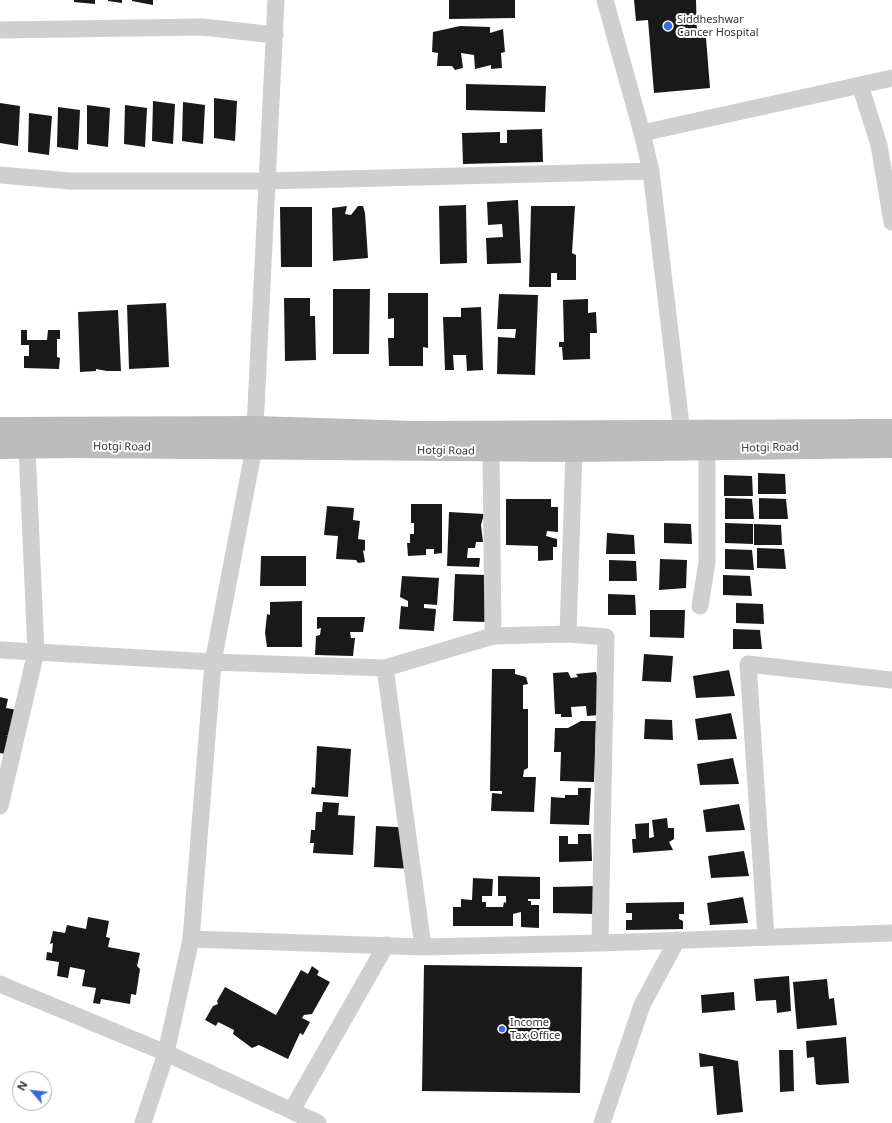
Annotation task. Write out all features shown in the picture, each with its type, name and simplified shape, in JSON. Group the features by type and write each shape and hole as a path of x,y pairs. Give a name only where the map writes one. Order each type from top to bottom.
{"main road":[{"name":"Hotgi Road","path":"0,428 255,438 491,451 574,452 683,441 892,430"},
{"name":"Hotgi Road","path":"0,448 73,447 415,432 683,441 707,449 892,447"}],"street":[{"path":"143,1123 166,1053 190,939 213,662 255,438 276,0"},
{"path":"605,0 651,171 683,441"},
{"path":"0,30 202,26 275,36"},
{"path":"642,133 892,78"},
{"path":"860,85 879,145 892,222"},
{"path":"0,176 70,181 267,181 651,171"},
{"path":"0,806 36,652 27,448"},
{"path":"700,606 707,562 707,449"},
{"path":"491,451 493,636"},
{"path":"568,634 574,452"},
{"path":"0,650 213,662 385,668 493,636 568,634 606,637 600,943"},
{"path":"766,937 748,664 892,680"},
{"path":"385,668 423,947"},
{"path":"190,939 423,947 766,937 891,937"},
{"path":"602,1123 642,1004 677,940"},
{"path":"292,1110 386,945"},
{"path":"0,984 166,1053 318,1123"}],"building":[{"path":"74,0 95,0 95,4 74,2"},
{"path":"122,0 122,3 108,1"},
{"path":"153,0 153,5 132,1"},
{"path":"449,0 515,0 515,18 449,19"},
{"path":"634,0 696,0 697,36 706,38 710,88 654,93 648,20 636,21"},
{"path":"460,26 490,27 490,33 503,29 505,52 501,53 502,68 491,69 491,65 475,69 474,55 461,53 463,68 455,70 452,66 437,66 438,53 432,52 433,32"},
{"path":"466,84 546,86 545,112 466,110"},
{"path":"214,98 237,101 235,141 214,138"},
{"path":"153,101 175,104 173,144 152,141"},
{"path":"183,102 205,105 203,144 182,141"},
{"path":"0,103 20,106 18,146 0,143"},
{"path":"87,105 110,108 108,147 87,144"},
{"path":"125,105 147,108 145,147 124,144"},
{"path":"58,107 80,110 78,150 57,147"},
{"path":"29,113 52,116 49,155 28,152"},
{"path":"542,129 543,162 463,164 462,133 500,132 500,143 507,143 507,130"},
{"path":"518,200 521,263 487,264 486,238 503,237 502,224 488,225 487,202"},
{"path":"466,205 467,263 440,264 439,206"},
{"path":"347,206 345,214 351,215 358,206 363,206 365,213 368,258 333,261 332,208"},
{"path":"531,206 575,206 572,253 576,255 576,280 557,280 557,273 551,273 551,287 529,287"},
{"path":"280,207 312,207 312,267 281,267"},
{"path":"333,289 370,289 369,354 333,354"},
{"path":"388,293 428,293 428,348 423,347 423,366 389,366 388,338 394,338 394,318 388,319"},
{"path":"499,294 538,295 535,375 497,374 498,337 515,338 516,329 497,329"},
{"path":"284,298 310,298 310,316 315,316 316,360 285,361"},
{"path":"588,299 588,313 596,312 597,333 590,333 590,359 563,360 562,347 559,347 559,342 564,342 563,300"},
{"path":"166,303 169,367 129,369 127,305"},
{"path":"481,307 483,370 467,371 466,355 453,355 454,370 445,370 443,317 461,317 461,308"},
{"path":"118,310 121,371 96,369 96,371 80,372 78,312"},
{"path":"21,330 27,330 27,340 47,340 48,330 60,330 60,339 57,339 57,357 60,358 59,369 24,368 24,356 29,356 29,345 21,345"},
{"path":"758,473 785,474 786,494 758,494"},
{"path":"724,475 752,476 753,496 724,496"},
{"path":"725,498 752,499 754,519 725,519"},
{"path":"759,498 786,499 788,519 759,519"},
{"path":"506,499 551,499 551,507 558,507 558,532 547,531 546,536 557,539 557,547 553,547 553,560 538,561 538,546 506,545"},
{"path":"411,504 442,504 442,553 434,554 434,549 426,549 426,555 408,556 407,543 410,543 410,534 414,534 414,523 411,523"},
{"path":"327,506 354,508 353,520 360,521 358,539 365,540 365,551 363,550 365,562 358,563 356,560 336,559 338,536 324,535"},
{"path":"449,512 484,514 481,525 483,542 476,542 475,548 468,548 467,558 480,558 479,567 447,566"},
{"path":"664,523 691,524 692,544 664,543"},
{"path":"725,523 753,524 753,544 725,543"},
{"path":"754,524 781,525 782,545 754,545"},
{"path":"607,533 634,535 635,554 606,554"},
{"path":"757,548 784,549 786,569 757,568"},
{"path":"725,549 752,550 754,570 725,569"},
{"path":"261,556 306,556 306,586 260,586"},
{"path":"660,559 687,560 686,588 659,590"},
{"path":"609,560 636,561 637,581 609,581"},
{"path":"455,574 486,575 485,622 453,621"},
{"path":"723,575 750,576 752,596 723,595"},
{"path":"402,576 439,578 437,605 424,604 424,608 436,609 434,631 399,629 401,606 408,607 408,601 400,597"},
{"path":"608,594 635,595 636,615 608,615"},
{"path":"302,601 302,647 267,647 265,633 267,614 270,615 270,602"},
{"path":"736,603 763,604 764,624 736,623"},
{"path":"650,610 685,610 684,638 650,637"},
{"path":"317,617 365,617 363,632 350,632 351,638 355,638 353,656 315,655 316,636 320,635 321,628 317,629"},
{"path":"733,629 760,630 762,649 733,649"},
{"path":"644,654 673,656 671,682 642,681"},
{"path":"492,669 515,669 515,674 526,677 528,684 523,685 523,709 528,709 528,768 524,770 523,777 536,777 534,812 491,811 492,793 502,794 502,791 490,791"},
{"path":"729,670 735,696 696,698 693,676"},
{"path":"568,672 571,678 578,677 576,674 596,672 597,677 599,677 599,715 587,716 586,706 571,707 572,717 561,717 561,714 555,714 553,673"},
{"path":"0,697 8,699 6,708 18,710 14,736 4,735 10,736 6,754 0,753"},
{"path":"731,713 737,739 698,740 695,719"},
{"path":"645,719 672,720 673,740 644,739"},
{"path":"581,721 596,721 594,782 560,781 561,752 554,752 555,728 568,728"},
{"path":"317,746 351,749 348,797 311,794 312,787 315,788"},
{"path":"733,758 739,784 700,785 697,764"},
{"path":"578,788 591,788 589,825 550,824 551,797 565,798 565,795 578,795"},
{"path":"323,802 339,803 338,815 355,816 353,855 313,853 314,843 310,843 311,830 315,830 316,812 322,812"},
{"path":"739,804 745,830 706,832 703,810"},
{"path":"667,818 668,828 674,828 674,839 669,842 673,850 633,853 632,839 636,839 635,824 649,823 649,838 654,837 652,820"},
{"path":"376,826 415,828 413,869 374,867"},
{"path":"578,834 591,834 592,861 559,862 559,836 568,836 568,844 578,844"},
{"path":"744,851 749,876 711,878 708,856"},
{"path":"498,876 540,877 540,899 528,899 528,901 531,901 531,905 539,905 539,928 521,927 521,912 513,914 513,926 453,926 453,907 461,907 461,899 472,900 473,878 493,879 492,896 482,896 482,902 486,902 486,907 503,907 504,902 506,903 506,896 498,896"},
{"path":"595,886 595,914 553,913 553,887"},
{"path":"743,897 748,923 710,925 707,903"},
{"path":"684,902 684,914 679,914 679,919 683,921 683,929 626,930 626,920 632,920 632,913 626,913 626,903"},
{"path":"88,917 109,921 106,937 110,938 108,947 140,953 137,966 140,969 136,995 131,994 130,1004 101,999 100,1004 93,1003 96,988 82,986 85,970 70,967 68,978 57,976 59,962 46,960 47,952 52,953 53,943 50,944 53,931 65,933 67,925 86,929"},
{"name":"Income Tax Office","path":"424,965 582,967 580,1093 422,1091"},
{"path":"312,966 319,971 317,975 330,982 312,1014 304,1015 302,1018 310,1022 303,1035 300,1033 288,1059 259,1045 252,1048 233,1034 234,1030 218,1022 216,1026 205,1020 213,1006 218,1004 217,1001 225,987 276,1015 301,970 308,974"},
{"path":"789,976 791,1011 777,1013 776,1000 756,1001 754,979"},
{"path":"827,979 829,999 834,998 837,1025 797,1029 793,982"},
{"path":"734,992 735,1010 702,1013 701,995"},
{"path":"846,1037 849,1083 816,1084 814,1057 807,1058 806,1041"},
{"path":"779,1050 793,1050 794,1091 780,1092"},
{"path":"699,1053 738,1061 743,1112 717,1115 713,1066 700,1067"}],"place":[{"name":"Siddheshwar Cancer Hospital","path":"668,26"},
{"name":"Income Tax Office","path":"502,1029"}]}
